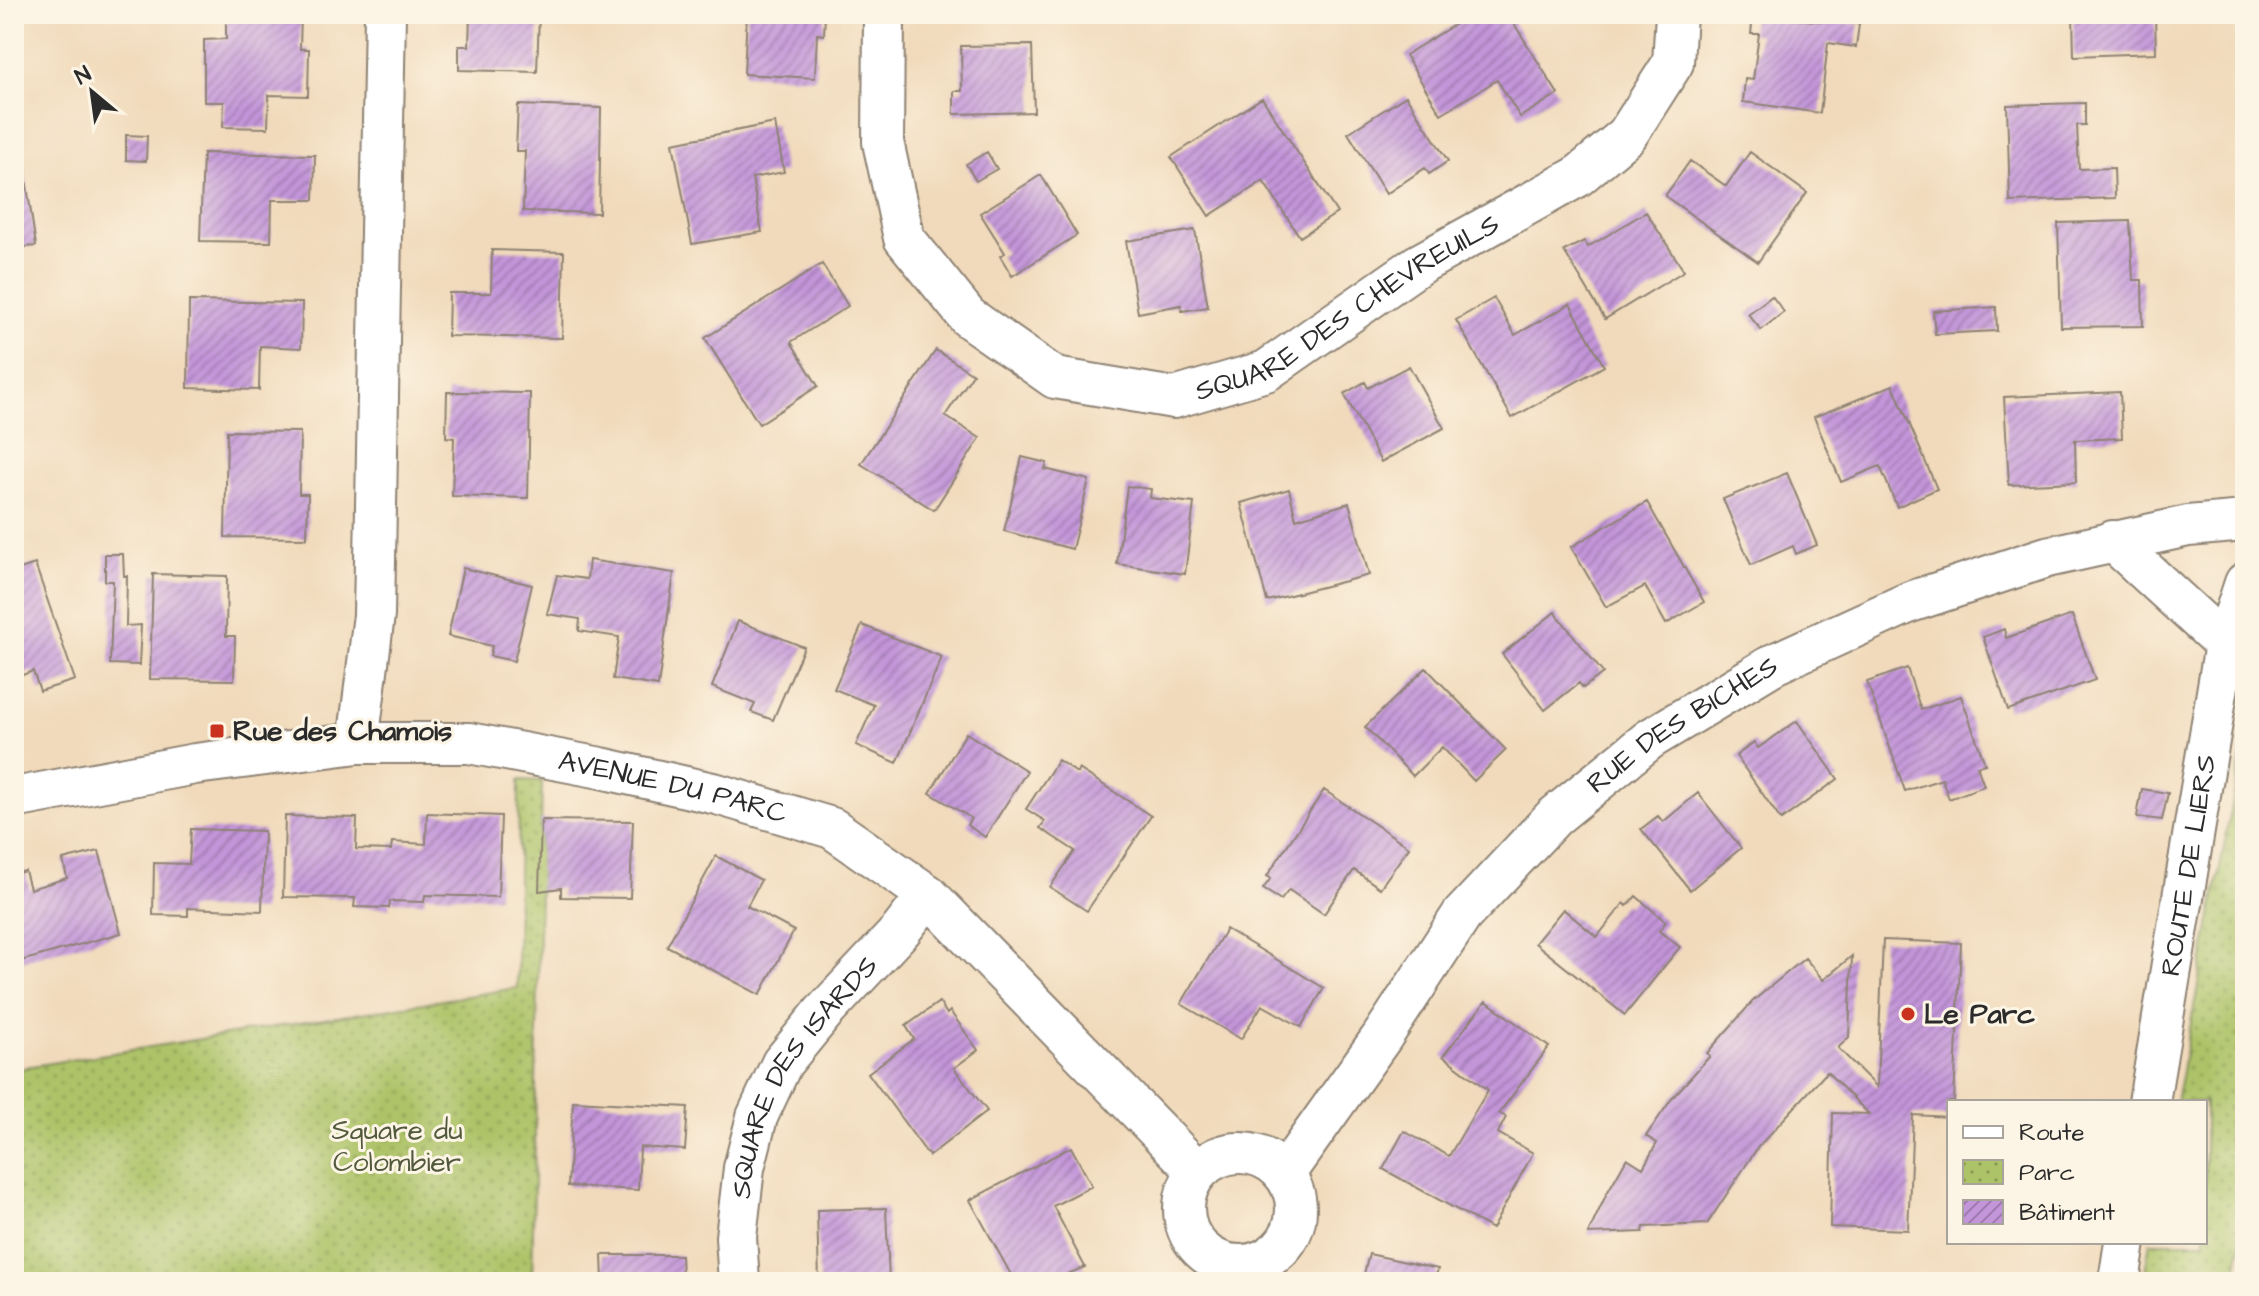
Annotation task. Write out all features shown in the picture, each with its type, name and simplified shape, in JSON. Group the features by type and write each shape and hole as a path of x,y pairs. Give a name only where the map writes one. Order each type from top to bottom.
{"street":[{"path":"358,743 374,615 385,14"},
{"name":"SQUARE DES CHEVREUILS","path":"884,14 883,142 904,238 968,317 1055,378 1174,398 1266,371 1418,265 1577,177 1627,135 1673,63 1676,14"},
{"name":"RUE DES BICHES","path":"1285,1173 1382,1037 1462,915 1554,817 1650,739 1774,664 1910,602 2047,557 2113,541 2188,526 2245,521"},
{"path":"2113,541 2225,644"},
{"name":"ROUTE DE LIERS","path":"2149,1100 2225,644 2245,583"},
{"name":"AVENUE DU PARC","path":"14,798 195,764 358,743 469,743 717,794 832,828 928,895 1197,1171"},
{"name":"SQUARE DES ISARDS","path":"739,1282 736,1237 744,1168 757,1117 782,1063 823,1013 901,930 928,895"},
{"path":"1243,1152 1263,1156 1285,1173 1296,1198 1296,1219 1286,1243 1268,1259 1244,1274 1199,1248 1187,1229 1183,1202 1197,1171 1220,1155 1243,1152"},
{"path":"2119,1282 2125,1244"}],"green space":[{"path":"2245,736 2245,1224 2234,1282 2143,1282 2150,1244 2207,1244 2207,1100 2176,1100"},
{"name":"Square du Colombier","path":"519,780 542,781 532,1282 14,1282 14,1074 26,1067 517,988"}],"building":[{"path":"226,14 301,14 300,49 309,49 308,96 269,95 268,128 223,127 224,102 204,102 204,40 226,39"},
{"path":"470,14 539,14 537,72 459,70 459,46 469,46"},
{"path":"747,14 825,14 824,35 817,34 815,78 744,74"},
{"path":"1472,14 1508,14 1558,94 1520,117 1497,80 1441,114 1405,55"},
{"path":"2073,14 2155,14 2156,53 2074,56"},
{"path":"1753,16 1859,24 1856,47 1828,43 1820,113 1743,102 1745,79 1753,80 1759,34 1751,34"},
{"path":"1032,45 1034,112 954,114 954,91 962,91 961,46"},
{"path":"1406,96 1448,161 1429,174 1425,168 1386,194 1348,133"},
{"path":"1262,98 1337,213 1300,237 1263,181 1209,216 1171,157"},
{"path":"2085,103 2085,125 2077,125 2079,169 2114,168 2115,198 2010,202 2007,105"},
{"path":"518,105 601,108 599,213 523,211 525,151 516,151"},
{"path":"775,123 784,172 752,178 762,232 692,244 673,143"},
{"path":"19,132 36,246 14,248 14,133"},
{"path":"126,135 147,136 146,161 126,160"},
{"path":"987,152 997,169 976,181 966,164"},
{"path":"1750,152 1807,193 1758,262 1665,196 1690,161 1726,186"},
{"path":"203,153 315,155 314,200 272,200 271,242 200,241"},
{"path":"1041,175 1077,235 1012,276 1000,256 1005,253 980,213"},
{"path":"1646,212 1684,271 1605,319 1564,251 1584,241 1588,247"},
{"path":"2130,221 2133,280 2142,280 2143,326 2061,327 2058,223"},
{"path":"1195,230 1208,307 1182,311 1181,305 1138,313 1126,241"},
{"path":"492,250 564,252 562,338 448,336 449,293 491,293"},
{"path":"822,264 848,306 791,342 818,386 759,424 705,338"},
{"path":"1772,296 1784,312 1761,330 1748,314"},
{"path":"1494,298 1515,335 1570,304 1604,366 1512,418 1456,320"},
{"path":"189,301 302,303 301,348 260,346 259,390 188,388"},
{"path":"1996,307 1997,331 1935,334 1933,311"},
{"path":"936,350 973,374 945,416 980,438 934,510 861,464"},
{"path":"1409,366 1444,428 1381,462 1344,394 1365,382 1368,388"},
{"path":"1893,385 1937,489 1897,507 1880,466 1841,482 1814,417"},
{"path":"447,392 530,393 528,498 452,496 454,438 446,437"},
{"path":"2120,392 2122,438 2075,440 2076,482 2009,485 2004,397"},
{"path":"227,431 300,432 299,494 308,494 307,538 225,537"},
{"path":"1022,457 1047,463 1045,469 1089,480 1072,549 1004,531"},
{"path":"1787,473 1817,545 1796,554 1793,546 1751,565 1723,499"},
{"path":"1127,486 1151,489 1150,498 1194,503 1185,574 1117,564"},
{"path":"1289,489 1296,519 1349,503 1369,575 1267,601 1241,503"},
{"path":"1647,502 1704,602 1666,624 1645,586 1606,607 1571,547"},
{"path":"105,554 123,554 124,576 127,576 126,626 141,625 139,665 110,664 113,581 105,581"},
{"path":"589,560 674,573 658,686 613,679 619,637 579,631 580,619 547,614 557,575 587,579"},
{"path":"35,564 75,680 40,691 33,671 14,678 14,571"},
{"path":"463,568 532,585 514,661 490,656 492,646 448,636"},
{"path":"153,574 227,576 226,636 235,636 234,680 150,679"},
{"path":"1555,612 1603,673 1583,688 1579,683 1545,710 1502,654"},
{"path":"2072,615 2095,680 2008,710 1983,637 2004,629 2006,638"},
{"path":"738,621 804,647 773,720 751,712 755,704 712,687"},
{"path":"862,625 942,657 897,763 856,745 874,705 834,689"},
{"path":"1426,668 1506,750 1474,781 1442,747 1413,776 1365,727"},
{"path":"1907,668 1921,710 1961,696 1985,764 1977,766 1984,786 1949,799 1942,779 1905,791 1867,682"},
{"path":"1797,721 1838,779 1781,820 1736,756 1754,742 1758,748"},
{"path":"966,733 1027,771 985,837 967,825 971,818 930,793"},
{"path":"1058,760 1077,773 1079,769 1151,816 1087,911 1050,887 1075,851 1040,828 1045,821 1026,809"},
{"path":"2142,789 2168,793 2162,820 2137,817"},
{"path":"1324,790 1409,847 1380,888 1354,870 1324,914 1289,890 1281,900 1263,889 1271,878 1267,876"},
{"path":"1698,793 1741,848 1690,890 1641,829 1658,816 1663,822"},
{"path":"427,813 501,816 498,897 425,895 424,902 390,901 389,908 354,907 355,898 283,897 285,816 357,818 356,849 391,850 392,842 426,844"},
{"path":"541,820 633,821 630,898 561,897 561,888 539,891"},
{"path":"191,829 264,831 262,911 188,908 188,916 153,915 154,863 189,864"},
{"path":"99,851 121,933 14,963 14,874 25,871 30,889 67,878 63,860"},
{"path":"716,856 761,880 747,906 794,931 760,995 667,946"},
{"path":"1636,896 1666,922 1659,931 1680,947 1625,1015 1535,943 1563,909 1597,937 1624,903 1627,906"},
{"path":"1226,929 1324,988 1301,1027 1262,1005 1241,1039 1181,1004"},
{"path":"1883,940 1961,943 1954,1100 1947,1100 1947,1117 1913,1115 1908,1230 1830,1227 1833,1113 1869,1114 1827,1072 1758,1147 1707,1224 1644,1227 1643,1232 1588,1234 1627,1158 1643,1168 1657,1143 1646,1136 1673,1097 1710,1056 1707,1053 1753,1001 1805,958 1823,980 1852,956 1849,1037 1838,1048 1877,1087"},
{"path":"1486,1001 1549,1047 1499,1113 1506,1117 1498,1133 1533,1153 1492,1229 1383,1169 1404,1131 1449,1156 1488,1090 1443,1056"},
{"path":"939,1002 947,1014 950,1011 978,1050 954,1068 987,1111 929,1156 868,1073 914,1039 906,1026"},
{"path":"573,1101 688,1107 685,1150 640,1147 638,1190 568,1186"},
{"path":"1071,1147 1092,1186 1053,1206 1085,1267 1048,1282 1015,1282 970,1200"},
{"path":"886,1208 889,1282 819,1282 817,1210"},
{"path":"1369,1254 1438,1269 1434,1282 1362,1282"},
{"path":"602,1255 681,1255 682,1279 674,1279 674,1282 603,1282"}],"place":[{"name":"Rue des Chamois","path":"217,731"},
{"name":"Le Parc","path":"1908,1014"}]}
